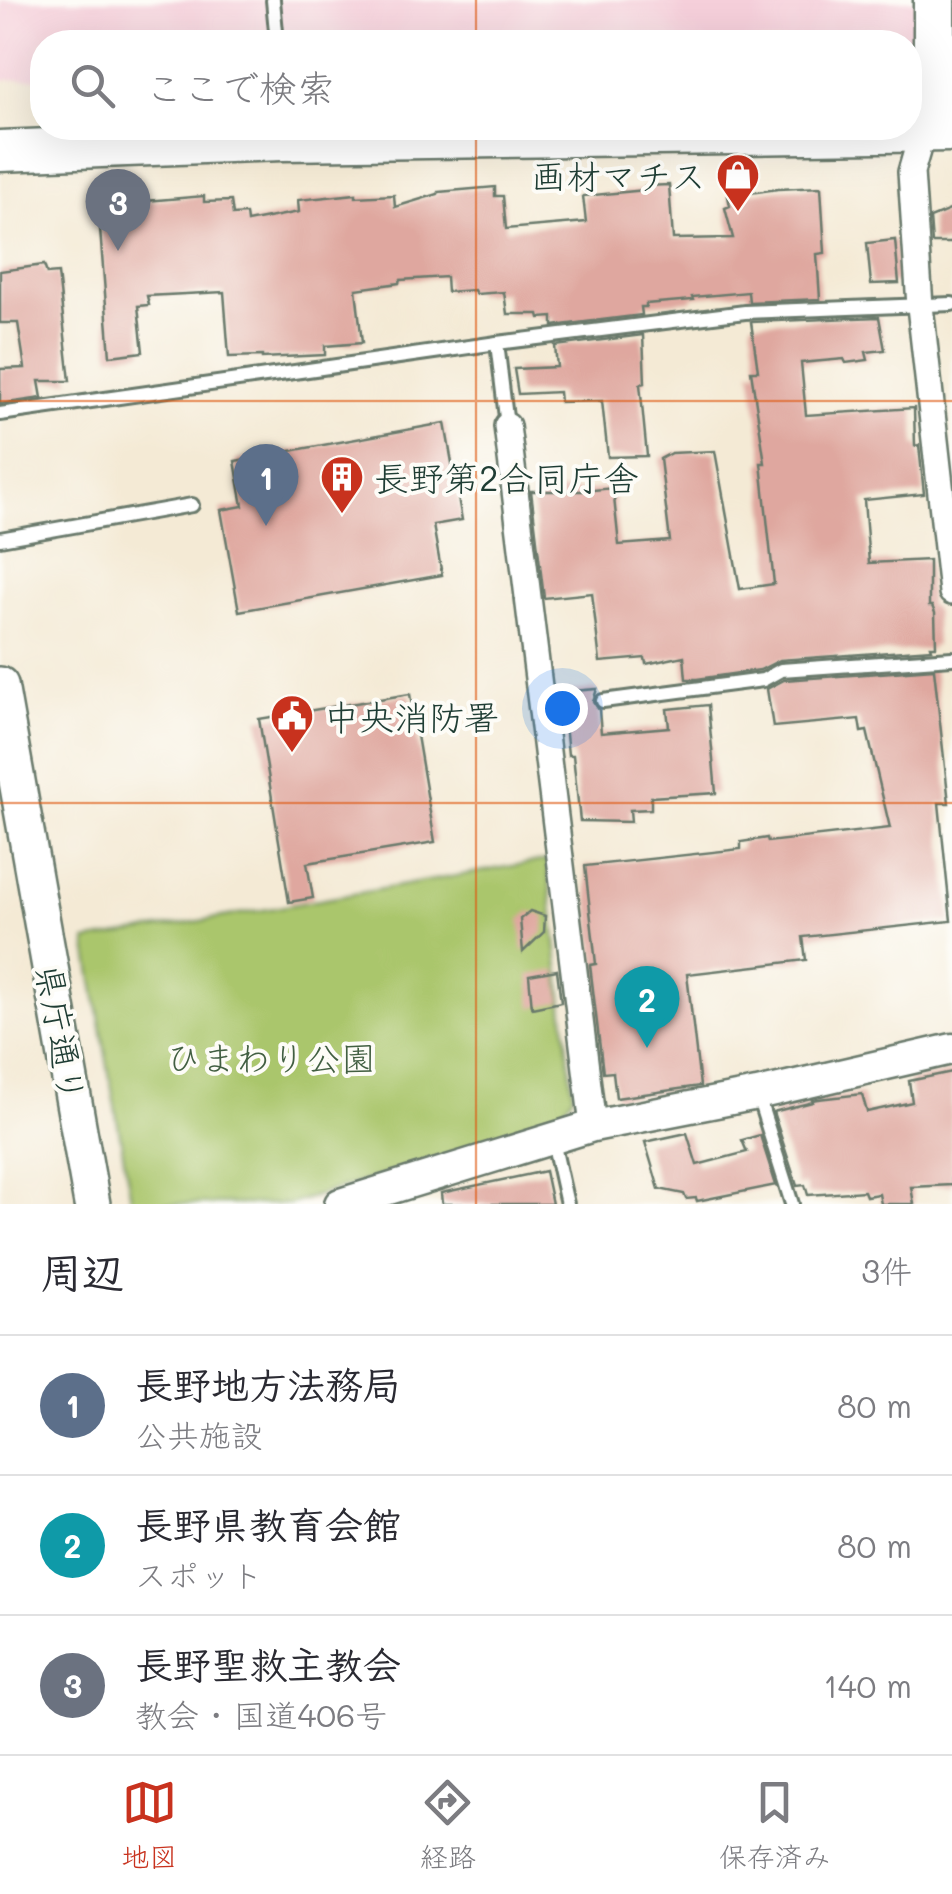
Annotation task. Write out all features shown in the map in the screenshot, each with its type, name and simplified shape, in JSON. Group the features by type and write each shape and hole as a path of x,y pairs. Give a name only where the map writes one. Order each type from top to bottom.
{"main road":[{"path":"934,0 937,131"},
{"path":"0,151 182,140"},
{"name":"県庁通り","path":"0,684 92,1204"}],"street":[{"path":"937,131 911,172 920,306 952,592"},
{"path":"507,426 593,1126"},
{"path":"340,1204 593,1126 757,1094 952,1048"}],"lane":[{"path":"273,0 276,30"},
{"path":"0,414 496,343 746,312 952,304"},
{"path":"496,343 507,426"},
{"path":"0,538 192,505"},
{"path":"603,701 763,680 781,670 952,658"},
{"path":"757,1094 792,1204"},
{"path":"552,1138 568,1204"}],"shaded area":[{"path":"0,0 916,0 917,30 30,30 30,79 0,80"}],"green space":[{"name":"ひまわり公園","path":"547,860 573,1095 555,1122 290,1204 132,1204 86,941"}],"building":[{"path":"669,185 673,239 733,238 725,208 730,206 728,196 821,187 825,253 817,254 820,299 749,302 748,292 692,297 693,300 646,304 641,307 642,315 553,326 553,317 507,314 504,292 447,292 446,277 400,280 356,289 362,343 325,346 325,355 262,358 229,357 224,292 147,296 149,305 138,306 143,352 110,356 99,217 147,213 146,201 204,196 204,202 231,201 233,215 246,214 247,222 299,212 298,200 394,195 395,207 439,192 495,187 495,196 503,196 506,229 586,222 583,196"},
{"path":"952,209 952,243 932,243 930,218"},
{"path":"895,240 899,283 871,284 867,243"},
{"path":"44,265 47,274 58,273 70,381 39,381 42,398 0,404 0,369 25,368 18,323 0,323 0,271"},
{"path":"879,317 885,350 866,352 868,360 801,363 806,415 914,408 915,446 919,445 924,494 864,500 869,563 929,560 929,606 935,613 936,646 780,660 760,670 697,679 686,679 684,656 646,664 645,658 600,662 592,593 544,598 531,491 613,488 619,545 670,541 660,459 671,453 715,451 740,589 774,584 761,463 765,463 751,371 758,371 751,322"},
{"path":"643,335 645,383 640,384 647,456 608,457 602,401 560,402 559,392 518,394 514,369 557,367 555,346"},
{"name":"長野第2合同庁舎","path":"445,423 462,520 433,525 442,575 239,611 221,510 243,506 235,461"},
{"path":"934,669 949,803 939,803 951,921 803,937 806,960 687,974 700,1086 616,1098 613,1072 603,1073 590,965 596,964 585,866 741,849 741,842 767,838 768,842 890,828 867,731 861,732 859,719 773,727 767,689 784,680"},
{"path":"597,689 593,701 599,710 601,733 669,727 667,709 708,705 716,793 651,797 651,809 630,810 631,822 580,821 562,692"},
{"path":"410,694 435,842 307,863 313,898 289,902 259,719"},
{"path":"530,911 545,916 544,932 523,952 520,919"},
{"path":"557,970 561,1002 532,1008 529,975"},
{"path":"952,1072 952,1185 911,1187 914,1204 881,1204 879,1194 866,1196 864,1191 808,1195 805,1185 797,1186 773,1112 812,1100 862,1094 867,1112 912,1102 909,1081"},
{"path":"687,1133 697,1165 747,1152 742,1140 760,1135 776,1185 697,1201 659,1189 645,1142"},
{"path":"545,1171 552,1204 442,1204 441,1193"}],"place":[{"name":"画材マチス","path":"738,213"},
{"name":"長野聖救主教会","path":"118,251"},
{"name":"長野第2合同庁舎","path":"342,515"},
{"name":"長野地方法務局","path":"266,526"},
{"name":"中央消防署","path":"292,754"},
{"name":"長野県教育会館","path":"647,1048"}]}
